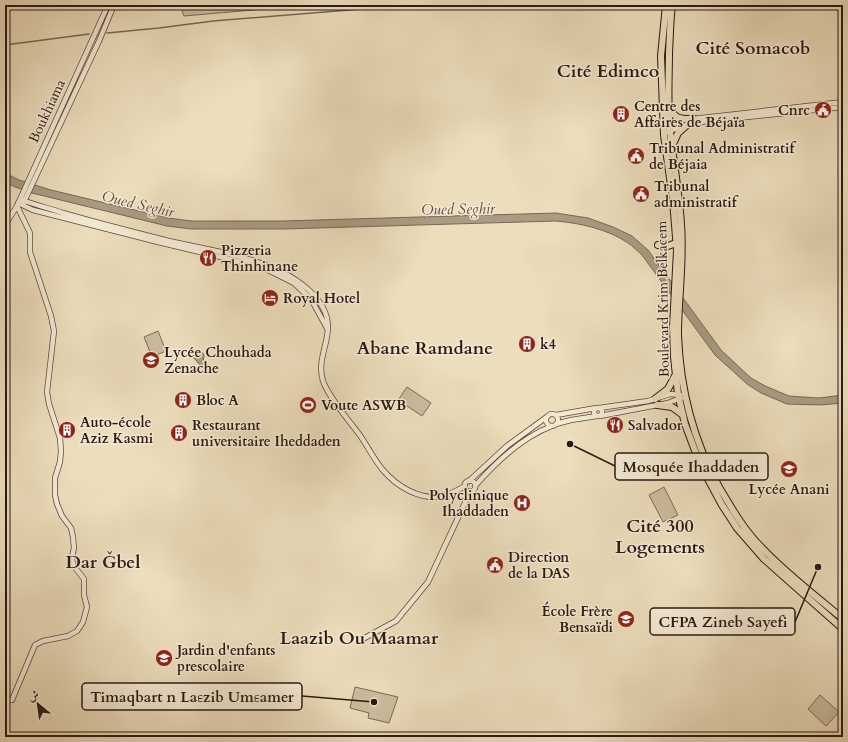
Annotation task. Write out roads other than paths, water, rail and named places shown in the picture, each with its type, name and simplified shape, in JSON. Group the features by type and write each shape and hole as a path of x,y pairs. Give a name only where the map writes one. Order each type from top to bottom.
{"main road":[{"name":"Boulevard Krim Belkacem","path":"666,5 661,56 666,130 679,270"},
{"name":"Boulevard Krim Belkacem","path":"672,5 669,39 666,130 672,148 681,224 674,357 675,375 690,439 700,464 722,505 737,528 764,559 789,582 807,592 843,619"},
{"path":"668,101 672,112 677,118 694,119"},
{"path":"672,148 673,142 678,133 688,124"},
{"path":"658,245 668,246 676,243"},
{"name":"Boulevard Krim Belkacem","path":"677,306 681,397 712,475 742,525 763,550 843,629"},
{"path":"675,375 668,389 656,402 672,407 684,416"},
{"path":"807,592 843,625"}],"street":[{"name":"Boukhiama","path":"21,201 31,173 108,5"},
{"name":"Boukhiama","path":"5,225 37,175 114,5"},
{"path":"666,130 683,120 843,102"},
{"path":"666,130 688,124 843,107"},
{"path":"21,201 33,210 250,264 268,270 294,283 311,299 329,332 321,366 323,382 382,468 405,489 421,496 443,496 465,486 466,483 507,446 552,414 556,415 598,408 656,402 666,395 681,397"},
{"path":"12,700 35,645 43,641 68,636 76,631 83,622 87,607 84,595 84,579 73,565 72,557 74,548 71,528 59,510 55,495 55,478 60,462 61,451 60,438 49,404 47,392 54,331 51,316 30,252 30,233 21,201"},
{"path":"359,641 396,620 428,582 470,492 474,490 475,486 520,444 554,425 571,420 598,416 681,397"},
{"path":"598,408 594,412 598,416"},
{"path":"554,425 558,418 556,415"},
{"path":"548,416 547,422 554,425"},
{"path":"469,481 473,482 475,486"},
{"path":"465,486 467,491 470,492"}],"waterway":[{"path":"107,33 213,21 411,5"},
{"path":"5,45 89,34"}],"place":[{"name":"Cnrc","path":"823,110"},
{"name":"Centre des Affaires de Béjaïa","path":"621,114"},
{"name":"Tribunal Administratif de Béjaia","path":"636,156"},
{"name":"Tribunal administratif","path":"641,194"},
{"name":"Pizzeria Thinhinane","path":"208,258"},
{"name":"Royal Hotel","path":"270,298"},
{"name":"k4","path":"527,344"},
{"name":"Lycée Chouhada Zenache","path":"151,360"},
{"name":"Bloc A","path":"183,400"},
{"name":"Voute ASWB","path":"308,405"},
{"name":"Salvador","path":"615,425"},
{"name":"Auto-école Aziz Kasmi","path":"67,430"},
{"name":"Restaurant universitaire Iheddaden","path":"179,433"},
{"name":"Mosquée Ihaddaden","path":"570,444"},
{"name":"Lycée Anani","path":"789,469"},
{"name":"Polyclinique Ihaddaden","path":"522,503"},
{"name":"Direction de la DAS","path":"495,565"},
{"name":"CFPA Zineb Sayefi","path":"818,567"},
{"name":"École Frère Bensaïdi","path":"626,619"},
{"name":"Jardin d'enfants prescolaire","path":"164,658"},
{"name":"Timaqbart n Laɛzib Umɛamer","path":"374,702"}],"district":[{"name":"Cité Somacob","path":"753,48"},
{"name":"Cité Edimco","path":"608,71"},
{"name":"Abane Ramdane","path":"425,348"},
{"name":"Cité 300 Logements","path":"660,536"},
{"name":"Dar Ǧbel","path":"103,562"},
{"name":"Laazib Ou Maamar","path":"359,638"}],"water label":[{"name":"Oued Seghir","path":"138,204"},
{"name":"Oued Seghir","path":"458,209"}]}
